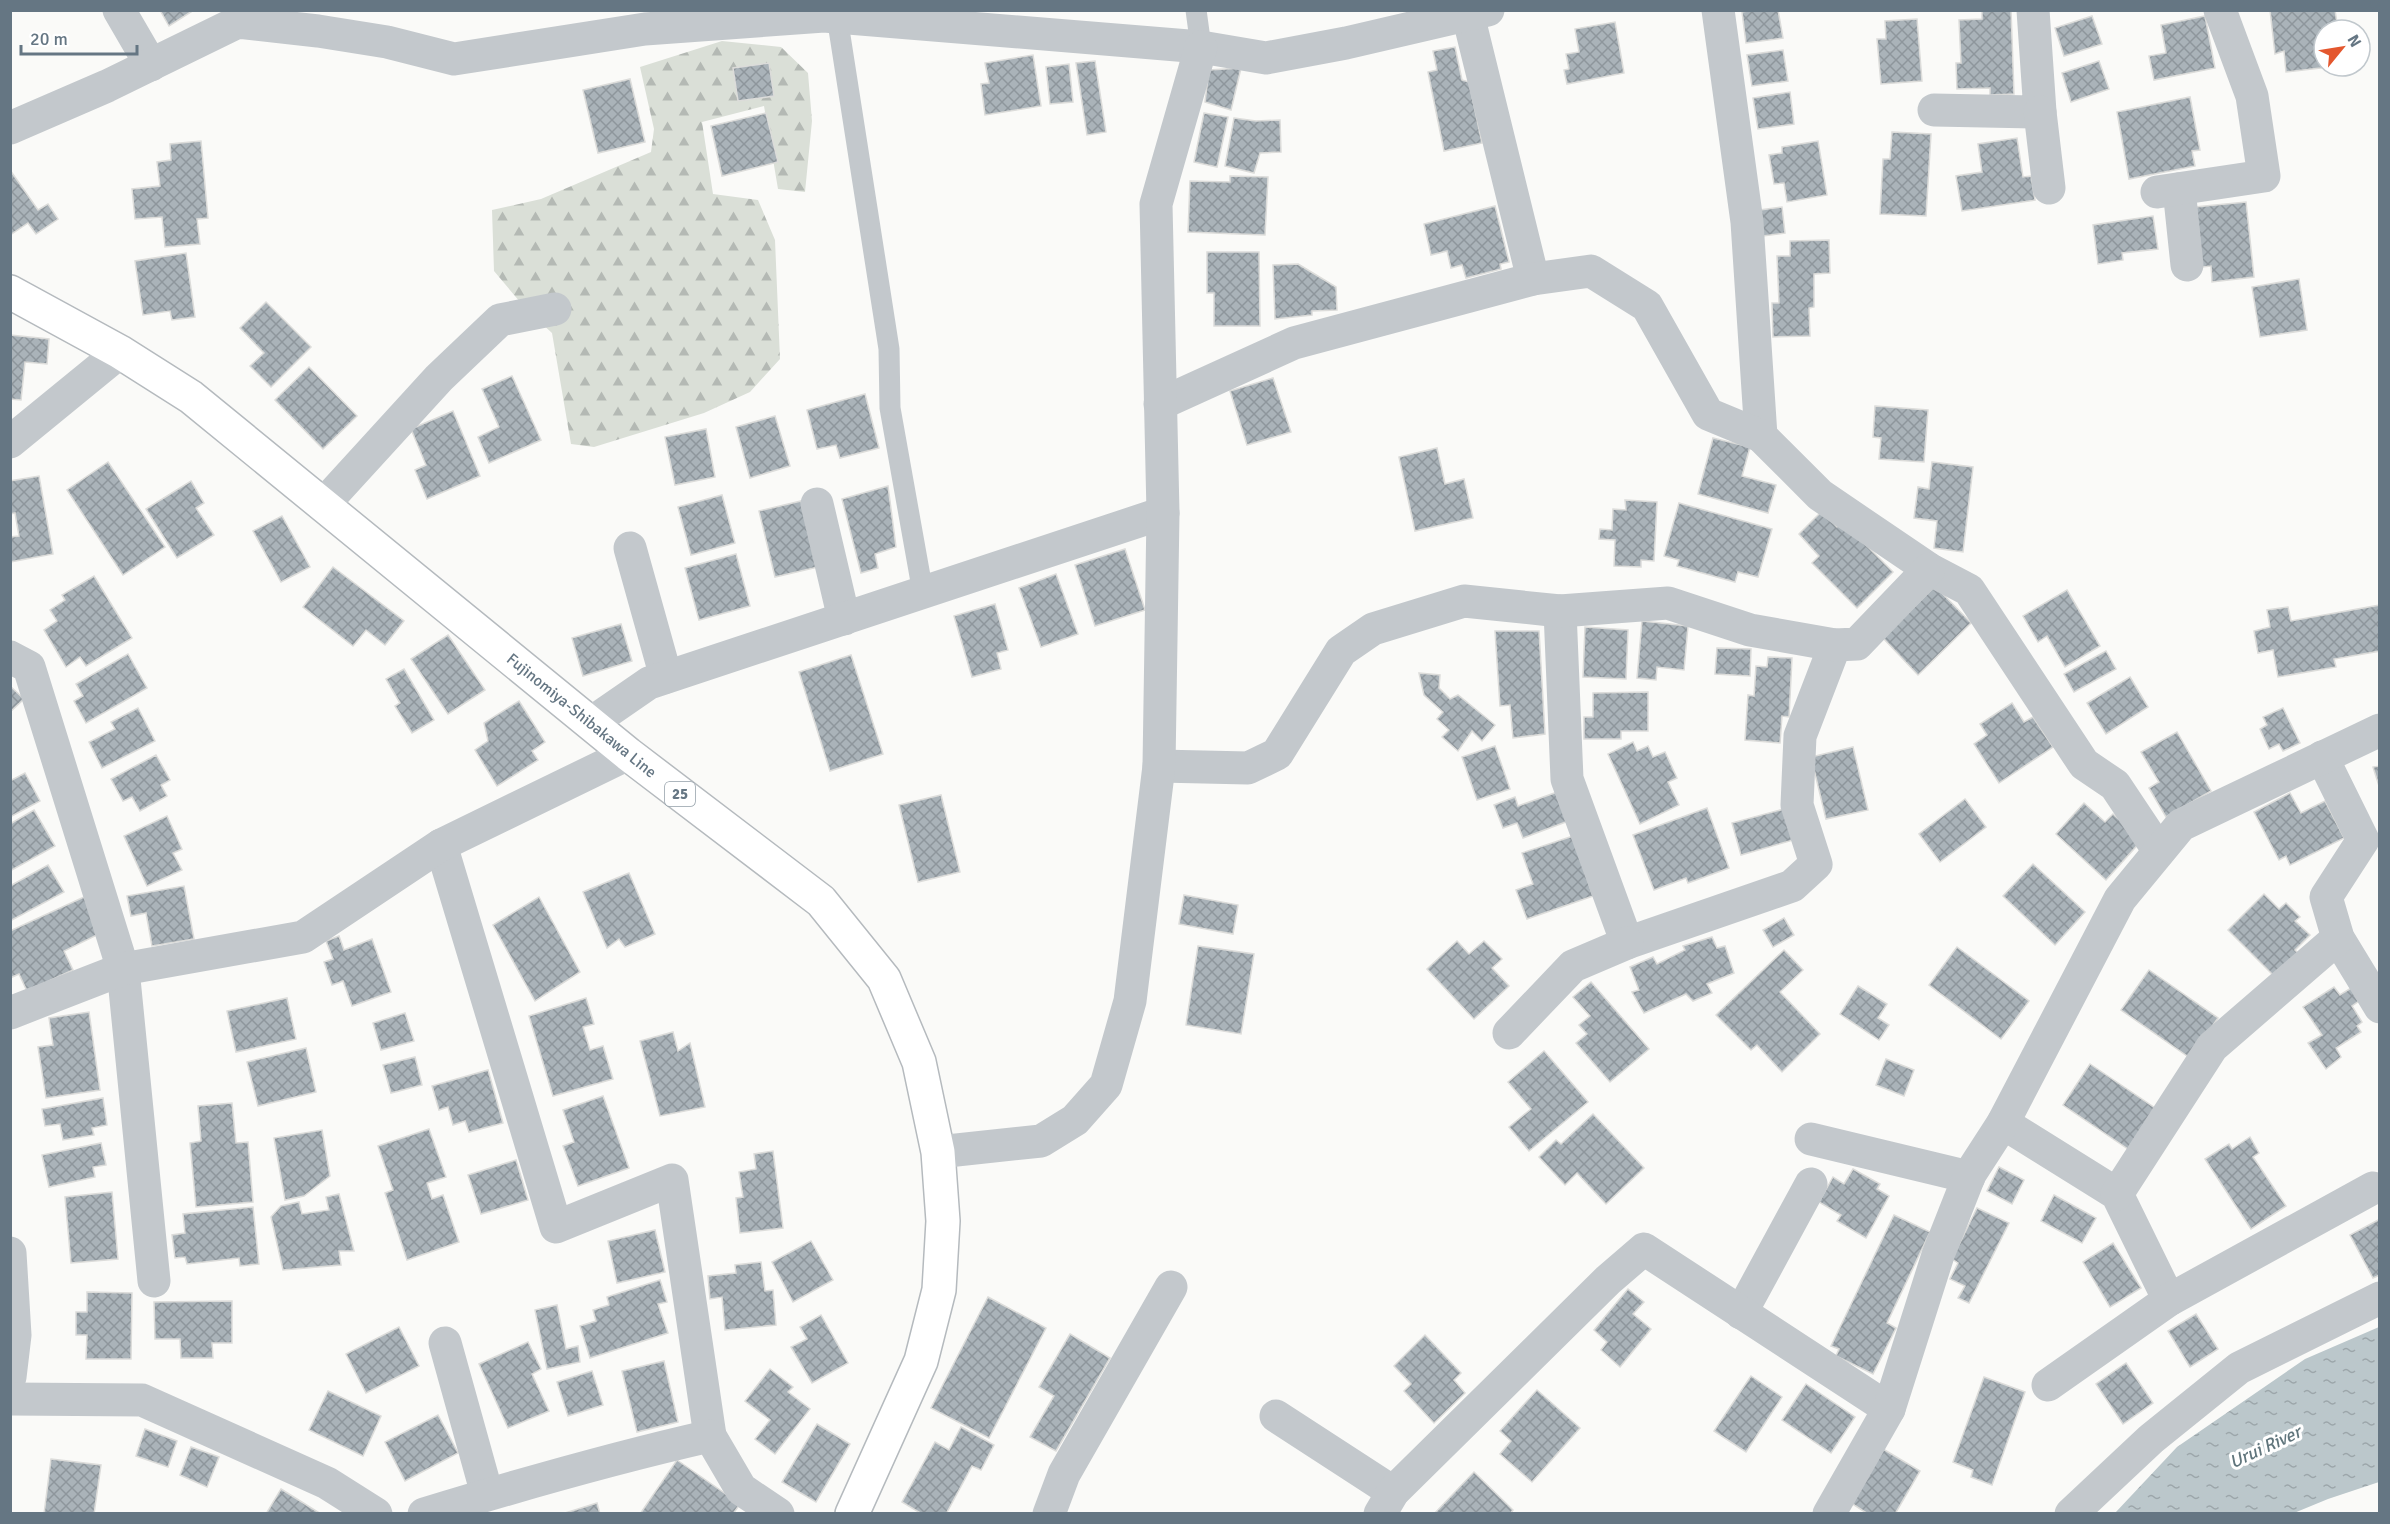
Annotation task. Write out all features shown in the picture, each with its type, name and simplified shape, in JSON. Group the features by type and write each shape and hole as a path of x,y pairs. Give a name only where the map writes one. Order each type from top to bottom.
{"main road":[{"name":"Fujinomiya-Shibakawa Line","path":"10,292 120,352 190,397 628,754 822,901 884,979 919,1062 938,1152 943,1221 939,1290 921,1361 858,1512"}],"street":[{"path":"119,10 151,65"},
{"path":"1718,10 1747,222 1761,436"},
{"path":"2033,10 2040,112 2049,188"},
{"path":"2187,265 2168,190 2264,176 2252,96 2220,10"},
{"path":"10,128 151,65 238,22 387,42 454,59 645,29 751,16 836,14 1201,47 1266,58 1346,43 1478,13 1533,279"},
{"path":"938,1152 1041,1141 1076,1120 1107,1085 1130,1001 1159,766 1163,513 1156,204 1201,47"},
{"path":"1934,110 2040,112"},
{"path":"1160,404 1294,343 1533,279 1591,271 1647,306 1708,414 1761,436 1820,495 1929,570 1969,590 2084,764 2115,785 2159,851"},
{"path":"323,505 439,378 500,320 555,309"},
{"path":"10,442 120,352"},
{"path":"817,504 844,619"},
{"path":"591,723 649,683 1163,513"},
{"path":"630,548 666,677"},
{"path":"1159,766 1248,768 1277,754 1341,651 1373,629 1464,601 1560,611 1668,603 1750,630 1835,645 1857,644 1929,570"},
{"path":"1560,611 1567,779 1627,943"},
{"path":"1509,1033 1573,966 1627,943 1792,886 1816,864 1797,805 1800,736 1835,645"},
{"path":"10,657 29,667 123,969 154,1281"},
{"path":"1829,1514 1889,1409 1938,1255 1969,1177 2003,1124 2120,899 2181,825 2379,730"},
{"path":"10,1012 123,969 303,937 441,845 628,754"},
{"path":"2322,757 2363,840 2326,897 2338,939 2379,1007"},
{"path":"441,845 556,1227 672,1179 710,1436 741,1489 778,1514"},
{"path":"2117,1194 2212,1047 2338,939"},
{"path":"2003,1124 2117,1194 2169,1300"},
{"path":"1811,1139 1969,1177"},
{"path":"1742,1313 1811,1184"},
{"path":"2048,1385 2169,1300 2373,1188"},
{"path":"1276,1416 1386,1503 1608,1280 1644,1249 1889,1409"},
{"path":"10,1252 15,1335 10,1377"},
{"path":"1048,1514 1064,1474 1171,1287"},
{"path":"2071,1514 2151,1439 2239,1368 2379,1298"},
{"path":"445,1344 487,1494"},
{"path":"10,1399 142,1400 327,1483 376,1514"},
{"path":"424,1514 633,1453 710,1436"}],"lane":[{"path":"1196,10 1201,47"},
{"path":"836,14 889,349 890,408 923,593"}],"green space":[{"path":"722,41 781,47 808,73 812,121 805,192 778,189 764,106 702,122 713,194 758,200 775,240 780,359 750,392 704,413 594,447 571,444 552,333 525,308 494,271 492,210 541,199 651,152 654,129 640,67"}],"water":[{"name":"Urui River","path":"2379,1327 2379,1482 2294,1513 2115,1513 2177,1447 2305,1359"}],"building":[{"path":"160,10 194,10 169,26"},
{"path":"1778,10 1783,38 1746,43 1742,12"},
{"path":"1982,10 2011,10 2014,94 1990,95 1990,88 1957,89 1956,63 1961,63 1959,20 1982,19"},
{"path":"2270,10 2335,10 2336,18 2312,18 2312,69 2286,72 2284,51 2275,54"},
{"path":"2092,16 2102,44 2064,56 2055,28"},
{"path":"2205,16 2215,68 2154,80 2149,56 2166,53 2161,25"},
{"path":"1917,19 1922,81 1881,84 1877,39 1886,39 1885,21"},
{"path":"1615,22 1624,73 1567,84 1564,70 1569,69 1566,54 1579,52 1575,29"},
{"path":"1455,47 1462,80 1469,82 1482,143 1444,151 1428,72 1437,70 1433,51"},
{"path":"1783,50 1788,81 1752,86 1747,55"},
{"path":"1033,55 1041,106 985,115 981,84 989,83 985,63"},
{"path":"1095,61 1106,132 1087,135 1076,63"},
{"path":"2099,61 2109,89 2071,102 2062,73"},
{"path":"769,63 774,96 738,101 733,68"},
{"path":"1069,64 1073,102 1050,104 1046,67"},
{"path":"1241,68 1231,110 1205,102 1209,70"},
{"path":"630,79 645,142 598,153 583,90"},
{"path":"1790,92 1794,124 1758,129 1753,98"},
{"path":"2190,97 2200,150 2192,151 2195,166 2129,179 2117,112"},
{"path":"766,113 778,162 722,176 711,126"},
{"path":"1204,113 1228,117 1217,167 1194,162"},
{"path":"1234,118 1256,121 1280,120 1281,152 1260,153 1254,173 1225,166"},
{"path":"1892,132 1931,134 1926,216 1880,214 1883,159 1890,159"},
{"path":"2017,138 2023,177 2031,176 2035,200 1962,211 1956,176 1982,172 1978,144"},
{"path":"201,141 208,218 197,219 200,244 165,247 162,217 135,219 132,189 160,186 157,162 171,160 170,144"},
{"path":"1818,141 1827,195 1787,202 1784,183 1774,184 1769,155 1782,153 1782,147"},
{"path":"10,170 38,210 48,204 58,219 36,234 28,223 10,235"},
{"path":"1230,176 1268,177 1265,235 1188,232 1190,181 1230,182"},
{"path":"2246,202 2254,277 2212,282 2211,266 2202,267 2195,207"},
{"path":"1495,206 1509,262 1500,264 1501,269 1466,278 1462,265 1451,268 1447,251 1431,255 1424,224"},
{"path":"1782,207 1785,233 1763,236 1760,210"},
{"path":"2153,216 2158,249 2122,253 2123,260 2098,264 2093,225"},
{"path":"1829,240 1830,273 1814,274 1814,307 1809,308 1810,336 1773,337 1772,303 1779,303 1777,256 1790,256 1790,241"},
{"path":"1207,252 1259,252 1260,326 1214,326 1214,293 1207,293"},
{"path":"186,253 195,317 172,320 170,311 143,315 135,261"},
{"path":"1298,264 1336,287 1337,310 1312,311 1312,315 1275,319 1273,265"},
{"path":"2299,279 2307,330 2260,337 2252,287"},
{"path":"266,302 311,347 271,387 250,366 264,353 240,328"},
{"path":"10,335 49,339 47,364 25,362 21,400 10,399"},
{"path":"309,367 357,416 323,449 275,400"},
{"path":"512,376 541,440 489,463 478,437 499,427 482,389"},
{"path":"1273,378 1291,432 1247,445 1230,391"},
{"path":"865,394 879,448 840,458 836,445 817,449 807,410"},
{"path":"1875,406 1928,410 1924,462 1879,459 1881,438 1873,437"},
{"path":"453,411 480,476 427,499 415,470 426,465 411,429"},
{"path":"775,416 790,466 750,478 736,427"},
{"path":"706,429 715,477 675,485 665,437"},
{"path":"1713,438 1750,447 1742,476 1776,485 1768,513 1698,494"},
{"path":"1437,448 1445,484 1464,479 1473,518 1415,531 1399,457"},
{"path":"108,462 165,547 123,575 67,490"},
{"path":"1932,462 1973,467 1963,552 1934,548 1937,521 1914,518 1918,487 1929,489"},
{"path":"39,476 53,554 10,562 10,537 19,536 15,513 10,514 10,481"},
{"path":"191,481 204,503 196,508 214,535 177,558 146,509"},
{"path":"888,486 896,547 875,554 878,568 861,573 842,499"},
{"path":"722,495 735,543 691,555 678,507"},
{"path":"1625,500 1657,502 1654,561 1641,560 1641,567 1614,566 1615,540 1599,539 1600,529 1612,530 1613,509 1626,510"},
{"path":"801,501 818,567 775,577 759,511"},
{"path":"1679,503 1772,529 1758,577 1738,572 1735,582 1677,566 1679,560 1664,556"},
{"path":"1822,511 1837,527 1843,522 1893,572 1857,608 1812,563 1819,556 1799,534"},
{"path":"282,516 310,567 281,582 253,531"},
{"path":"1125,549 1145,610 1095,626 1075,565"},
{"path":"736,554 750,606 699,620 685,568"},
{"path":"333,567 404,621 385,645 366,630 353,646 303,607"},
{"path":"1056,574 1078,634 1041,647 1019,588"},
{"path":"94,576 132,638 86,666 80,657 66,667 44,630 57,621 50,610 65,600 62,595"},
{"path":"1935,586 1971,623 1918,675 1883,638"},
{"path":"2067,590 2100,646 2065,667 2047,636 2038,642 2023,616"},
{"path":"995,604 1008,650 997,653 1001,669 972,677 954,616"},
{"path":"2380,605 2380,651 2334,659 2336,667 2278,677 2273,650 2258,653 2254,631 2270,627 2267,610 2288,607 2291,621"},
{"path":"1642,621 1688,626 1684,670 1657,667 1656,680 1637,678"},
{"path":"621,624 632,661 583,676 572,638"},
{"path":"1585,627 1628,630 1626,679 1583,677"},
{"path":"1495,631 1539,631 1545,734 1513,738 1510,705 1500,706"},
{"path":"448,635 485,690 448,714 411,659"},
{"path":"1717,648 1751,649 1750,676 1715,674"},
{"path":"2106,651 2116,669 2074,692 2064,674"},
{"path":"128,654 147,688 86,723 74,701 83,696 76,684"},
{"path":"851,655 883,754 830,771 799,672"},
{"path":"1768,657 1792,658 1789,717 1782,716 1780,743 1745,740 1748,695 1754,696 1756,666 1767,667"},
{"path":"404,669 434,720 412,733 395,706 400,703 386,679"},
{"path":"1419,673 1440,675 1439,688 1450,699 1458,695 1495,725 1482,741 1472,731 1458,751 1442,737 1449,730 1437,719 1443,712 1424,695"},
{"path":"2130,677 2148,707 2106,734 2087,703"},
{"path":"10,686 24,699 10,712"},
{"path":"1648,692 1648,731 1621,731 1621,739 1584,739 1584,717 1593,717 1593,693"},
{"path":"519,701 545,742 532,751 538,760 497,786 475,750 488,741 484,723"},
{"path":"2012,703 2024,722 2033,717 2053,747 1999,783 1974,744 1987,735 1980,724"},
{"path":"138,708 155,741 102,768 89,742 115,729 111,722"},
{"path":"2283,708 2300,743 2283,751 2279,744 2269,749 2260,729 2267,725 2263,717"},
{"path":"2177,732 2211,791 2166,817 2149,788 2159,782 2141,752"},
{"path":"1633,742 1637,751 1648,746 1653,757 1665,752 1677,778 1668,782 1679,805 1640,824 1608,754"},
{"path":"1495,746 1510,789 1477,800 1462,757"},
{"path":"1853,747 1868,810 1826,819 1811,757"},
{"path":"156,755 170,780 161,785 167,796 140,811 132,797 123,801 111,779"},
{"path":"2380,766 2380,789 2373,767"},
{"path":"25,773 40,801 10,817 10,781"},
{"path":"1560,791 1571,820 1523,838 1517,823 1503,828 1494,805 1515,797 1518,806"},
{"path":"2290,793 2301,813 2325,801 2344,838 2290,865 2286,856 2279,860 2254,812"},
{"path":"941,795 960,872 918,882 899,805"},
{"path":"1965,799 1986,827 1940,862 1919,834"},
{"path":"2084,803 2105,822 2113,814 2142,840 2106,880 2056,834"},
{"path":"1707,808 1729,868 1688,883 1686,878 1654,890 1633,835"},
{"path":"1784,809 1793,840 1741,855 1732,823"},
{"path":"34,810 55,846 10,871 10,824"},
{"path":"167,816 182,849 173,853 182,870 147,886 124,836"},
{"path":"1573,836 1593,896 1527,919 1516,890 1533,884 1522,853"},
{"path":"2033,864 2085,912 2055,945 2003,896"},
{"path":"48,865 64,892 10,921 10,886"},
{"path":"629,873 655,934 625,947 619,939 607,948 583,892"},
{"path":"184,886 194,939 152,946 146,913 131,916 127,896"},
{"path":"2264,894 2279,909 2286,903 2300,917 2295,921 2310,935 2295,950 2301,956 2277,979 2228,930"},
{"path":"1184,895 1238,905 1233,934 1179,924"},
{"path":"84,897 101,933 64,951 73,970 27,991 19,974 10,978 10,931"},
{"path":"539,897 580,972 535,1001 493,925"},
{"path":"1784,918 1794,935 1773,947 1763,930"},
{"path":"339,936 344,950 372,939 391,992 352,1006 343,981 332,985 324,962 333,959 326,941"},
{"path":"1712,937 1717,948 1725,946 1734,973 1707,984 1712,993 1693,1001 1686,994 1644,1013 1632,992 1639,990 1630,967 1653,957 1657,964 1685,950 1683,946"},
{"path":"1457,941 1469,954 1484,941 1502,959 1492,968 1509,986 1474,1019 1427,969"},
{"path":"1198,946 1254,954 1241,1034 1186,1025"},
{"path":"1957,947 2029,1001 2001,1039 1929,985"},
{"path":"1784,950 1803,970 1780,992 1820,1034 1782,1072 1757,1045 1751,1050 1716,1015"},
{"path":"2149,970 2218,1018 2190,1058 2121,1010"},
{"path":"1591,982 1649,1049 1610,1082 1576,1043 1587,1034 1579,1025 1590,1016 1573,997"},
{"path":"1858,986 1887,1004 1878,1018 1889,1025 1879,1040 1840,1014"},
{"path":"2334,987 2340,995 2351,988 2359,1001 2352,1006 2362,1022 2357,1026 2361,1032 2336,1048 2341,1057 2326,1069 2308,1043 2322,1035 2303,1007"},
{"path":"287,998 296,1039 236,1052 227,1011"},
{"path":"586,998 594,1024 583,1027 590,1050 603,1046 613,1079 553,1096 529,1016"},
{"path":"89,1012 100,1090 46,1098 38,1047 53,1045 49,1018"},
{"path":"405,1013 414,1041 381,1050 373,1023"},
{"path":"673,1032 678,1051 690,1043 705,1107 660,1116 640,1041"},
{"path":"306,1048 316,1092 258,1106 247,1062"},
{"path":"1544,1051 1588,1102 1529,1151 1509,1127 1531,1109 1508,1082"},
{"path":"415,1057 422,1085 391,1093 383,1065"},
{"path":"1886,1059 1914,1070 1904,1096 1876,1085"},
{"path":"2090,1064 2155,1108 2128,1149 2063,1105"},
{"path":"488,1070 503,1123 469,1132 465,1121 453,1125 448,1107 439,1110 432,1086"},
{"path":"603,1096 629,1168 578,1186 563,1146 574,1142 563,1110"},
{"path":"103,1098 107,1125 92,1128 94,1135 63,1140 60,1124 45,1126 42,1109"},
{"path":"232,1103 236,1143 248,1142 253,1202 196,1207 190,1143 201,1141 198,1106"},
{"path":"1593,1114 1644,1168 1606,1204 1577,1173 1565,1185 1539,1157 1556,1140 1561,1144"},
{"path":"429,1129 446,1177 427,1183 432,1199 443,1195 459,1242 407,1260 385,1193 393,1190 378,1146"},
{"path":"322,1130 330,1176 304,1196 285,1200 274,1138"},
{"path":"2250,1137 2259,1153 2253,1157 2286,1206 2251,1229 2205,1159 2229,1144 2232,1149"},
{"path":"101,1143 106,1165 93,1167 95,1177 49,1187 42,1155"},
{"path":"773,1151 783,1228 740,1233 736,1198 743,1197 739,1172 756,1169 754,1154"},
{"path":"516,1160 528,1200 481,1214 468,1175"},
{"path":"1999,1167 2024,1180 2012,1204 1987,1191"},
{"path":"1853,1169 1880,1184 1877,1189 1889,1196 1866,1238 1837,1221 1841,1215 1819,1202 1833,1177 1844,1184"},
{"path":"112,1192 118,1259 71,1263 65,1197"},
{"path":"339,1194 354,1251 339,1251 341,1265 283,1270 271,1217 281,1206 299,1202 302,1214 329,1210 326,1197"},
{"path":"2054,1195 2096,1218 2082,1243 2041,1221"},
{"path":"253,1207 259,1264 240,1266 239,1258 187,1264 185,1257 175,1258 172,1235 185,1233 183,1214"},
{"path":"1977,1208 2009,1223 1969,1303 1958,1298 1965,1286 1950,1279 1958,1263 1952,1259"},
{"path":"1894,1215 1930,1232 1887,1323 1896,1328 1873,1374 1836,1356 1839,1349 1831,1346"},
{"path":"2380,1219 2380,1275 2373,1278 2350,1235"},
{"path":"655,1230 665,1272 617,1283 608,1241"},
{"path":"811,1241 833,1280 793,1302 772,1262"},
{"path":"2113,1243 2141,1288 2110,1307 2083,1262"},
{"path":"761,1262 765,1291 773,1290 776,1325 725,1330 722,1297 710,1299 708,1276 736,1273 735,1265"},
{"path":"660,1280 667,1302 658,1304 668,1333 590,1358 580,1326 596,1321 593,1310 609,1305 607,1297"},
{"path":"1628,1289 1644,1302 1633,1314 1651,1329 1620,1367 1601,1350 1607,1342 1594,1330"},
{"path":"87,1292 132,1293 131,1359 86,1359 87,1335 76,1335 76,1312 87,1312"},
{"path":"988,1297 1046,1328 989,1438 931,1408"},
{"path":"232,1301 232,1343 212,1343 213,1358 181,1358 180,1339 155,1339 154,1302"},
{"path":"557,1305 566,1349 578,1346 580,1362 547,1369 535,1310"},
{"path":"2196,1314 2218,1349 2190,1367 2168,1331"},
{"path":"821,1315 848,1363 812,1383 791,1347 807,1339 800,1327"},
{"path":"399,1327 419,1366 366,1393 346,1354"},
{"path":"1070,1334 1110,1358 1056,1451 1030,1437 1054,1396 1039,1387"},
{"path":"1425,1335 1461,1373 1454,1380 1465,1393 1434,1423 1404,1391 1411,1384 1394,1366"},
{"path":"528,1342 541,1369 532,1374 549,1411 508,1428 479,1364"},
{"path":"664,1361 678,1422 637,1432 622,1371"},
{"path":"2126,1363 2153,1403 2123,1424 2096,1384"},
{"path":"770,1369 793,1387 788,1392 810,1409 775,1454 755,1439 770,1420 745,1401"},
{"path":"592,1371 603,1405 568,1416 557,1382"},
{"path":"1751,1376 1782,1397 1746,1452 1714,1431"},
{"path":"1984,1377 2025,1392 1992,1485 1971,1477 1973,1470 1953,1462"},
{"path":"1806,1384 1855,1417 1831,1453 1782,1420"},
{"path":"1537,1390 1580,1428 1532,1482 1500,1454 1511,1441 1500,1431"},
{"path":"328,1391 381,1416 363,1456 309,1430"},
{"path":"438,1415 458,1453 405,1481 385,1442"},
{"path":"817,1424 850,1444 816,1502 782,1482"},
{"path":"961,1427 994,1445 981,1470 972,1466 946,1514 922,1514 902,1502 935,1442 949,1450"},
{"path":"145,1429 177,1441 168,1467 136,1456"},
{"path":"191,1447 219,1457 207,1487 180,1475"},
{"path":"1883,1449 1920,1471 1895,1514 1868,1514 1851,1503"},
{"path":"51,1459 101,1465 94,1514 44,1514"},
{"path":"677,1460 740,1504 733,1514 640,1514"},
{"path":"1474,1472 1513,1510 1510,1514 1434,1514"},
{"path":"281,1489 321,1514 266,1514"},
{"path":"597,1503 600,1514 562,1514"}]}
